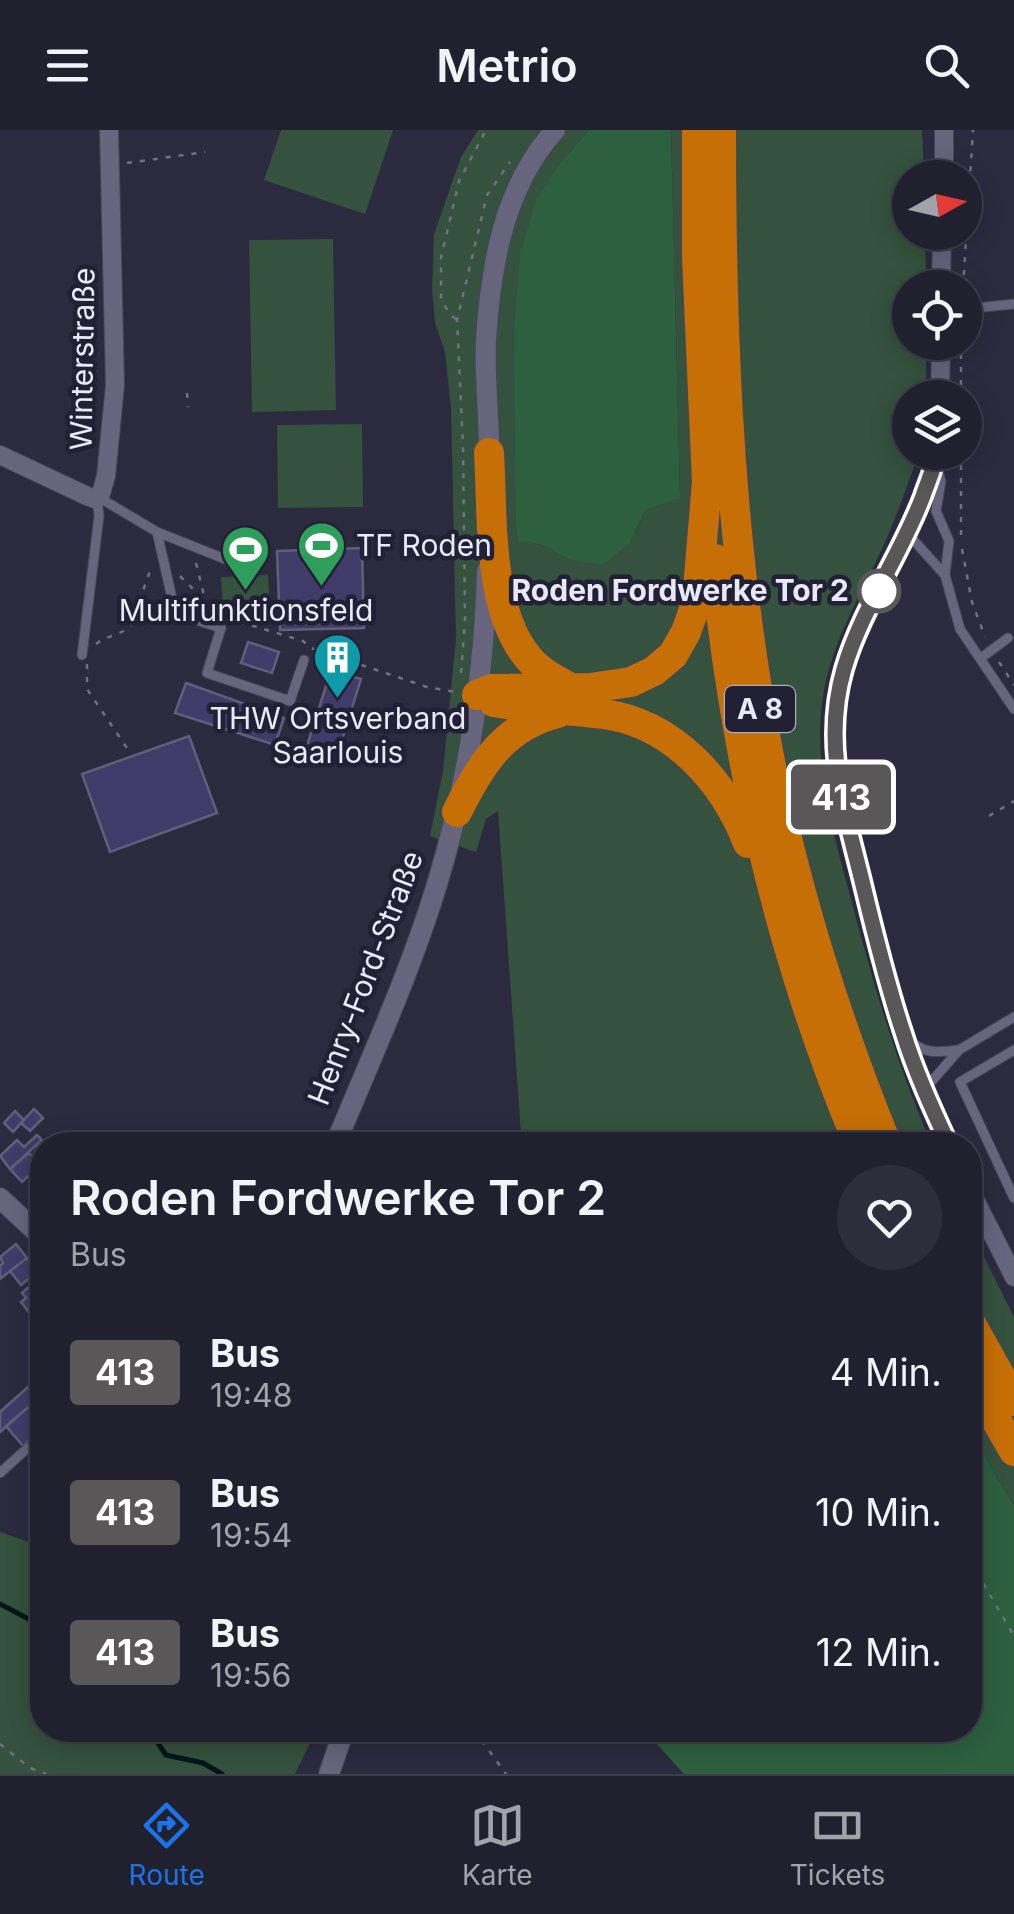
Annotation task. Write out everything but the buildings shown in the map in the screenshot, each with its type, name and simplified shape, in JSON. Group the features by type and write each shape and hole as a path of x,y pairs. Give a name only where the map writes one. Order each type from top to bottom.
{"highway":[{"name":"A 8","path":"697,130 697,257 707,482 732,699 756,820 783,926 812,1021 854,1132"},
{"name":"A 8","path":"721,130 725,382 744,594 758,696 780,812 807,916 837,1014 882,1132"},
{"path":"489,453 496,570 508,622 518,645 568,699"},
{"path":"458,812 484,764 518,729 590,688 632,682 654,671 672,654 698,601 707,482"},
{"path":"469,685 568,699 666,737 697,762 739,818 783,926"},
{"path":"982,1344 1014,1401"},
{"path":"982,1395 1014,1451"}],"street":[{"name":"Winterstraße","path":"99,498 106,476 115,385 108,130"},
{"name":"Winterstraße","path":"112,217 119,164 118,130"},
{"name":"Henry-Ford-Straße","path":"340,1132 415,951 458,812 469,685 486,581 486,341 498,242 528,166 555,130"},
{"path":"944,130 944,160"},
{"path":"0,455 99,498"},
{"path":"931,470 845,667 837,700 834,742 845,814 888,984 942,1132"},
{"path":"0,1198 30,1226"},
{"path":"982,1214 1014,1277"},
{"path":"328,1774 340,1742"}],"lane":[{"path":"982,308 1014,304"},
{"path":"939,470 941,481 936,511 949,540 946,575 960,629 1014,710"},
{"path":"99,498 158,537 236,563"},
{"path":"87,654 99,498"},
{"path":"907,533 946,575"},
{"path":"158,537 174,607 196,620 222,628 207,673 290,701 304,660"},
{"path":"981,658 1008,638"},
{"path":"924,1090 959,1050 1014,1017"},
{"path":"904,1036 928,1052 959,1050"},
{"path":"1014,1050 960,1082 1014,1198"},
{"path":"0,1473 30,1446"}],"path":[{"path":"457,320 440,299 440,258 459,180 486,130"},
{"path":"964,270 974,130"},
{"path":"119,164 205,152"},
{"path":"224,617 428,687 469,685 457,320 487,194 510,162"},
{"path":"188,393 188,406"},
{"path":"961,470 960,520 972,602 992,650 1014,685"},
{"path":"131,754 87,690 87,654 100,641 132,625 158,537"},
{"path":"186,544 195,558 213,614"},
{"path":"164,560 206,601"},
{"path":"989,816 1014,801"},
{"path":"982,1581 1014,1636"},
{"path":"483,1742 506,1774"},
{"path":"0,1744 30,1768 46,1774"}],"green space":[{"path":"281,130 393,130 365,214 264,180"},
{"path":"478,130 589,130 560,163 518,543 541,545 574,560 630,543 645,511 680,498 671,130 922,130 923,160 892,160 892,250 925,250 926,270 892,270 892,360 926,360 926,380 892,380 892,470 913,470 836,648 824,690 820,743 831,822 868,962 926,1132 521,1132 498,811 486,819 476,852 430,836 443,771 456,639 451,408 445,352 435,322 434,234 461,157"},
{"path":"589,130 671,130 680,498 645,511 630,543 602,565 576,561 536,544 518,543 516,523 514,330 520,254 536,200 560,163"},
{"path":"333,239 336,410 252,412 249,240"},
{"path":"362,424 363,507 278,508 277,425"},
{"name":"Multifunktionsfeld","path":"268,575 270,610 223,612 221,577"},
{"path":"982,1253 1014,1317 1014,1506 982,1451"},
{"path":"982,1451 1014,1506 1014,1774 684,1774 655,1742 982,1742"},
{"path":"0,1532 30,1543 30,1742 310,1742 295,1774 0,1774"}],"waterway":[{"path":"0,1604 30,1620"},
{"path":"157,1742 166,1755 203,1763 222,1774"}],"bus line":[{"name":"413","path":"933,470 845,667 837,700 834,742 845,814 892,1000 943,1132"}],"place":[{"name":"TF Roden","path":"321,588"},
{"name":"Roden Fordwerke Tor 2","path":"879,591"},
{"name":"Multifunktionsfeld","path":"246,592"},
{"name":"THW Ortsverband Saarlouis","path":"338,700"}]}
